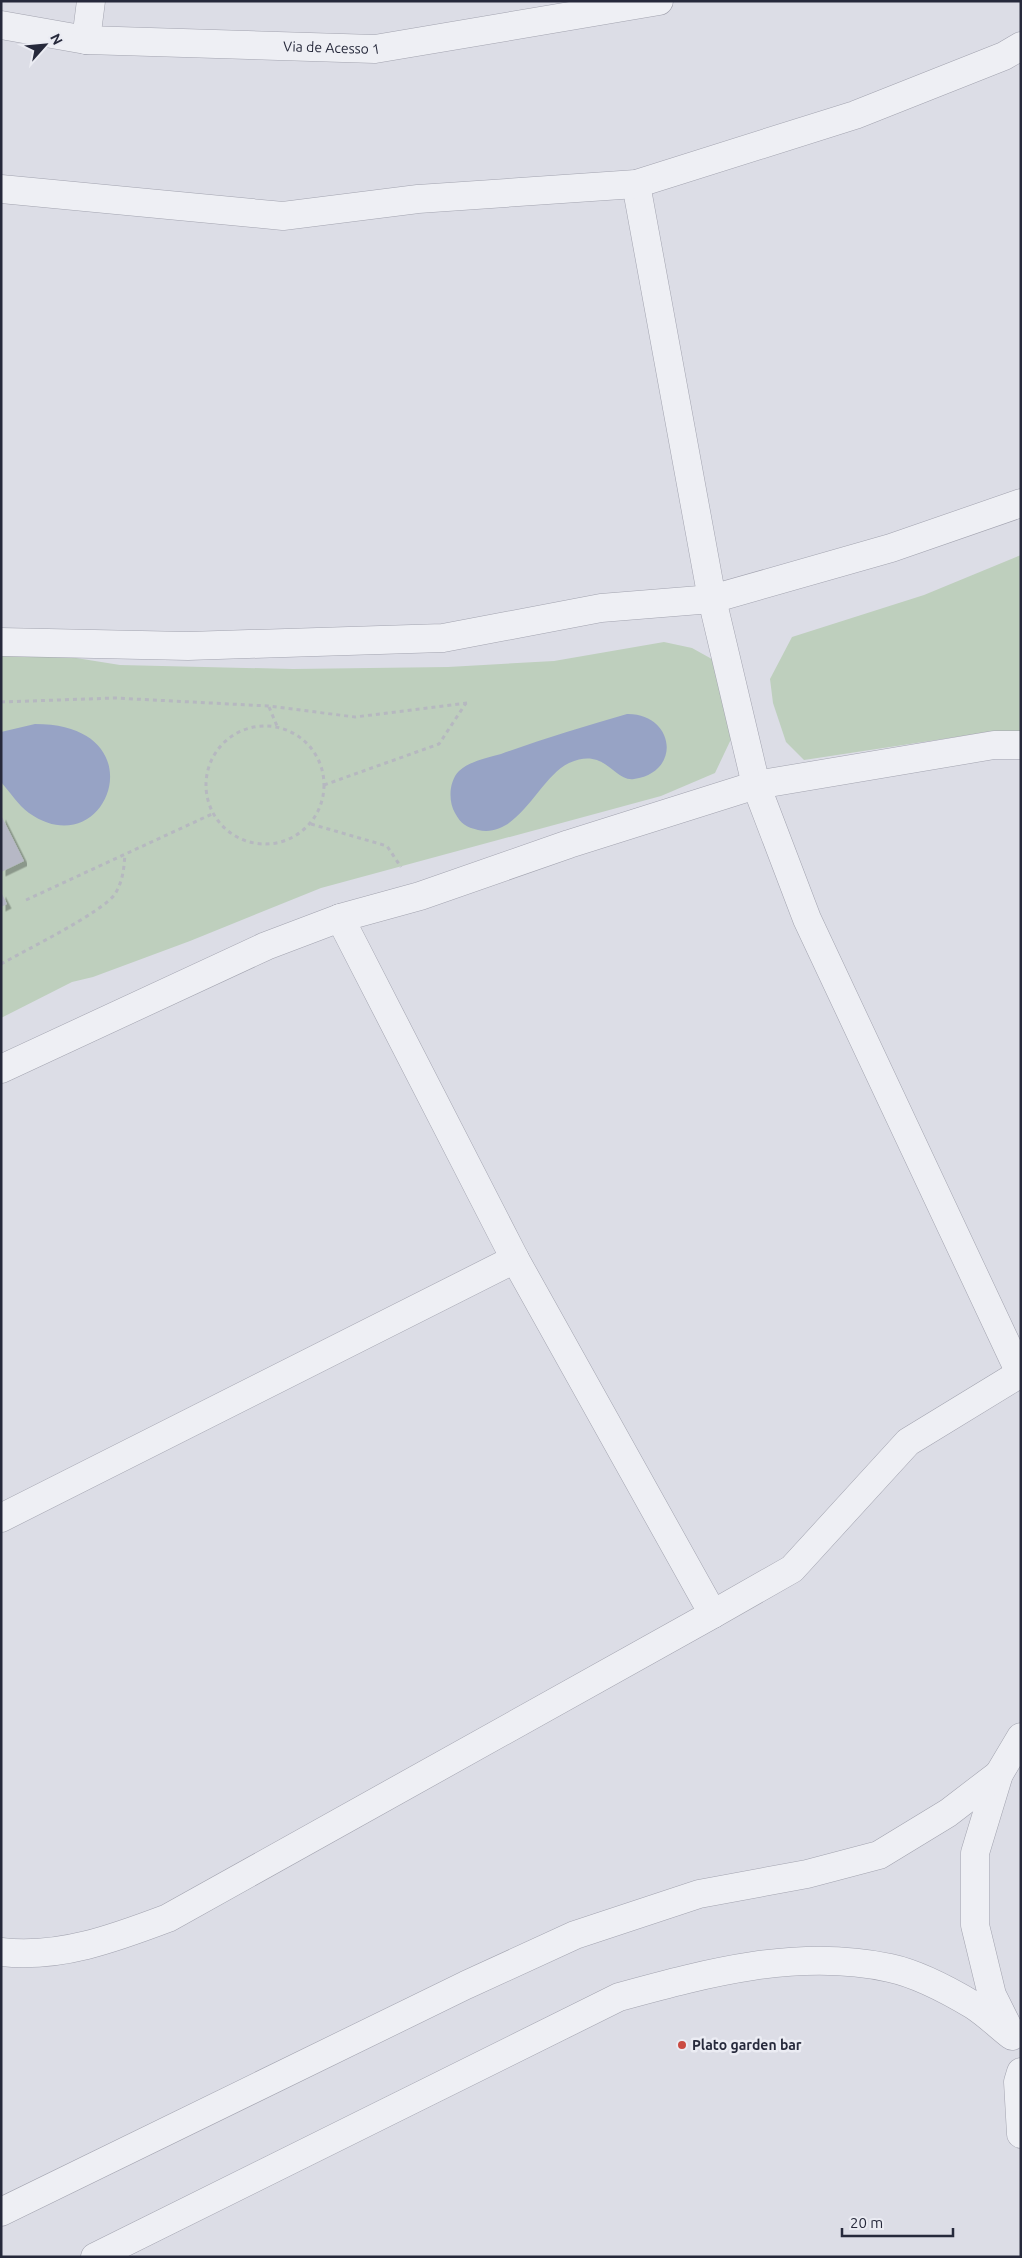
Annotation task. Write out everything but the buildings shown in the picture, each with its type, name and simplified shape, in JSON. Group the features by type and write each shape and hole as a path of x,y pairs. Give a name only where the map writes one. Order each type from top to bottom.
{"street":[{"path":"86,40 91,1"},
{"name":"Via de Acesso 1","path":"1,26 86,40 376,49 659,1"},
{"path":"1,188 283,216 418,199 636,184 855,116 1004,56 1021,46"},
{"path":"1,1952 24,1955 69,1949 118,1937 168,1918 713,1614 792,1569 908,1442 1020,1373 807,919 756,785 712,599 636,184"},
{"path":"1,642 188,646 443,638 601,608 712,599 891,548 1021,503"},
{"path":"1,1069 266,946 340,918 420,896 569,844 756,785 994,745 1021,744"},
{"path":"340,918 515,1259 713,1614"},
{"path":"1,1518 515,1259"},
{"path":"1016,2043 992,1995 974,1925 976,1853 999,1774 1021,1737"},
{"path":"1,2212 466,1985 575,1935 698,1894 807,1874 879,1855 948,1814 999,1774"},
{"path":"95,2257 619,1997 696,1976 783,1961 837,1961 891,1968 936,1986 974,2006 1016,2043"},
{"path":"1021,2072 1018,2082 1021,2134"}],"path":[{"path":"1,702 115,698 268,706 355,716 467,703 439,744 324,785"},
{"path":"268,706 277,726"},
{"path":"258,725 277,726 296,734 311,747 321,765 324,785 321,805 311,824 296,836 278,844 259,845 240,840 224,829 212,814 206,795 206,776 211,757 223,742 239,731 258,725"},
{"path":"26,900 212,814"},
{"path":"311,824 387,846 420,896"},
{"path":"1,964 99,909 114,895 124,876 125,853"}],"green space":[{"path":"1021,555 1021,731 989,732 804,760 786,742 773,703 770,679 792,637 924,595"},
{"path":"664,642 692,648 719,663 733,735 715,773 661,796 321,888 190,941 93,977 72,982 1,1018 1,646 120,665 293,669 448,667 554,661"}],"water":[{"path":"627,714 643,716 655,723 663,732 666,755 660,766 650,774 634,779 627,778 600,761 582,759 569,763 558,771 547,781 517,817 505,825 492,830 478,830 470,828 457,817 451,803 451,786 456,775 463,768 479,760"},
{"path":"35,724 74,730 98,746 109,767 109,789 98,809 81,822 57,825 29,813 1,782 1,732"}],"place":[{"name":"Plato garden bar","path":"682,2045"}]}
